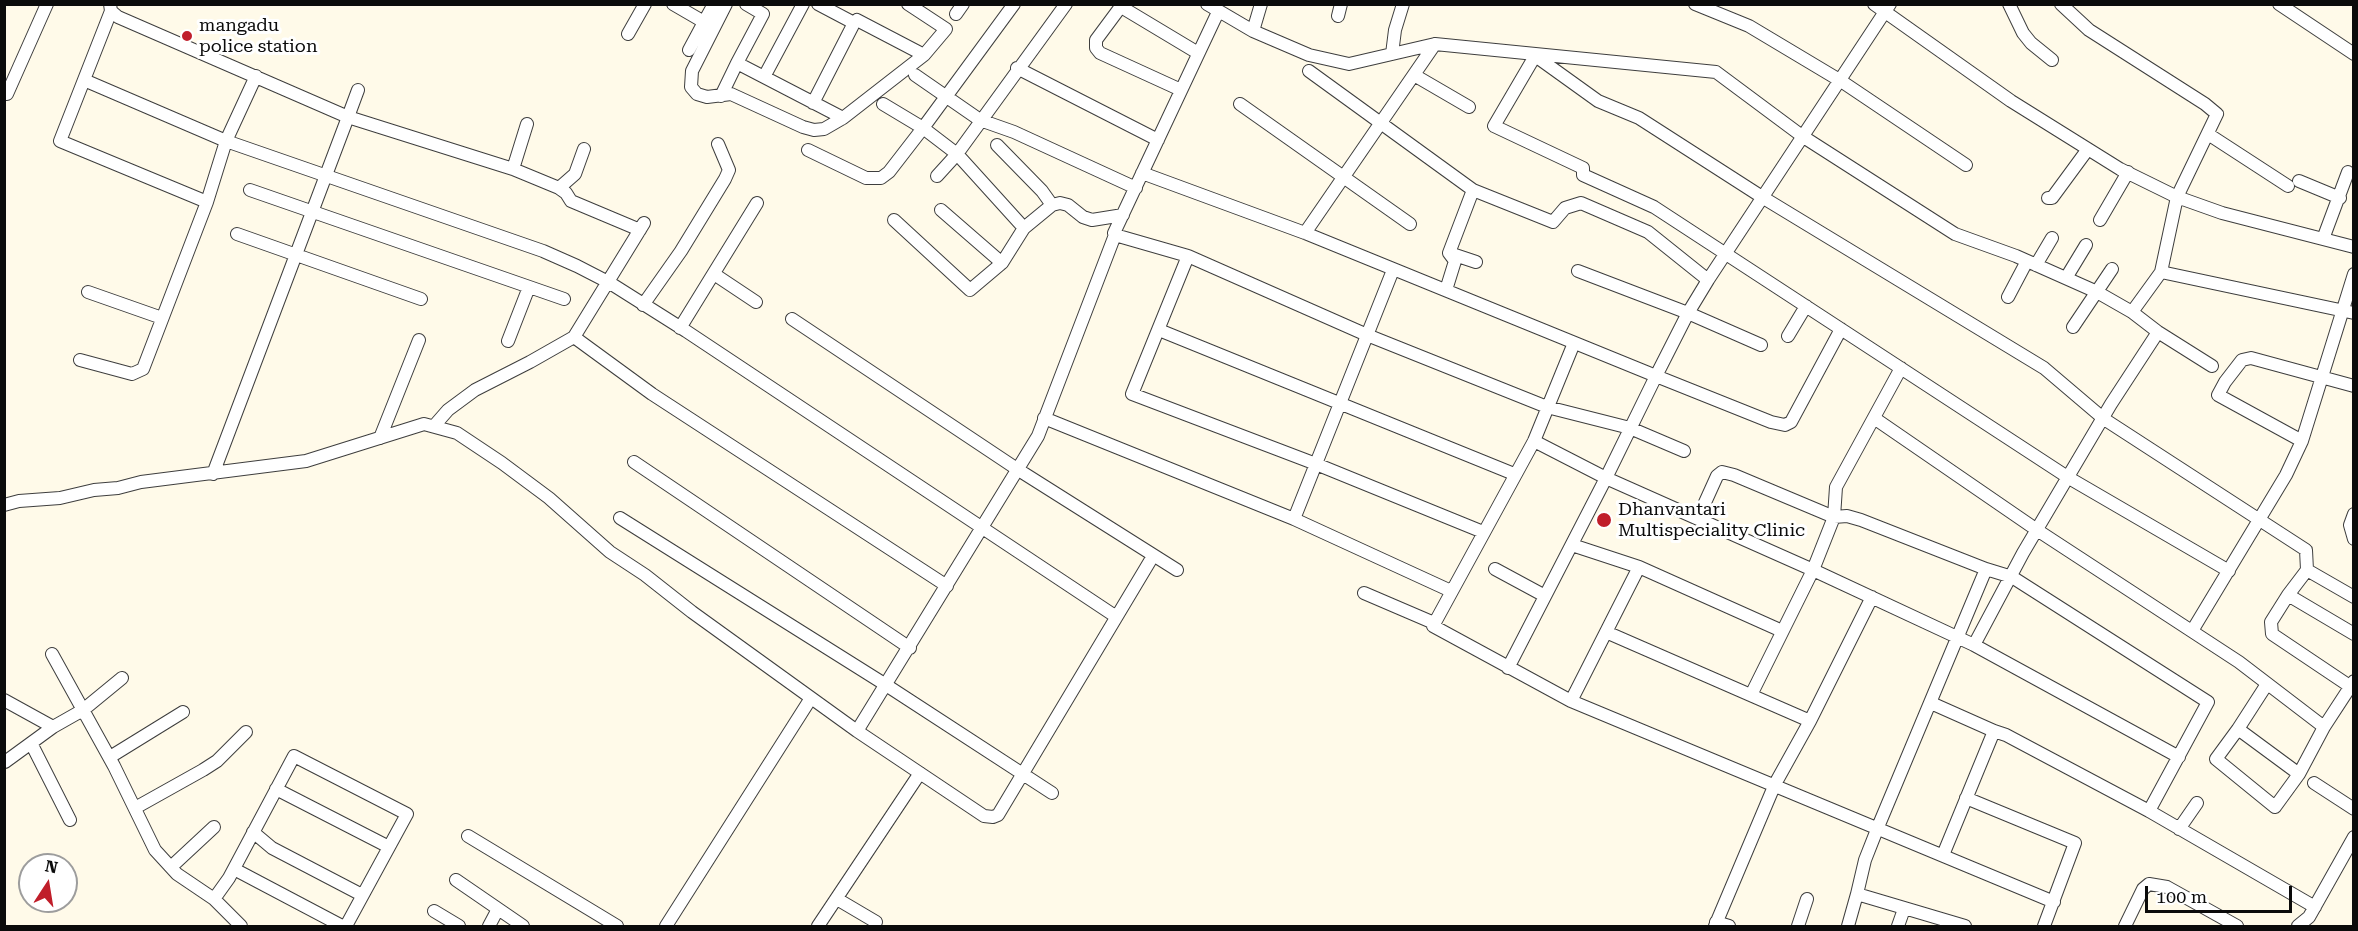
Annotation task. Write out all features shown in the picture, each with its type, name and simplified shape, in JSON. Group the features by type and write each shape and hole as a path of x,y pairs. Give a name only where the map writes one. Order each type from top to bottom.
{"street":[{"path":"7,94 47,4"},
{"path":"628,34 645,4"},
{"path":"673,4 704,22"},
{"path":"689,50 714,4"},
{"path":"726,4 692,71 691,87 698,94 706,97 731,94 743,98 803,128 814,130 824,129 843,118 924,55 946,29 908,4"},
{"path":"721,96 763,14 746,4"},
{"path":"764,77 803,4"},
{"path":"818,4 840,10 854,23"},
{"path":"808,150 873,180 890,172 1014,4"},
{"path":"937,176 957,154 1017,68 1066,4"},
{"path":"1207,4 1253,31 1309,55 1349,64 1435,44 1716,72 1802,136 1955,234 2032,263 2097,292 2132,312 2158,332 2212,366"},
{"path":"1253,31 1261,4"},
{"path":"1392,54 1395,30 1403,4"},
{"path":"1695,4 1749,26 1841,81 1966,165"},
{"path":"1874,4 1888,8 2011,101 2088,149 2177,197 2244,220 2354,247"},
{"path":"2009,4 2031,43 2052,60"},
{"path":"2061,4 2089,30 2217,114 2177,197 2161,273 2132,312"},
{"path":"2279,4 2354,54"},
{"path":"111,8 118,17 348,117 513,169 559,188 572,201 642,226 573,337 475,390 448,410 434,426"},
{"path":"111,8 60,141 207,202"},
{"path":"1181,90 1100,52 1095,44 1096,40 1119,9 1123,8 1198,53"},
{"path":"1508,668 1688,314 1762,197 1888,8"},
{"path":"858,731 1038,436 1115,235 1114,232 1218,12"},
{"path":"813,103 857,20 924,55"},
{"path":"1305,233 1435,44"},
{"path":"1533,55 1598,100 1640,118 1762,197 2044,368 2104,419 2306,550 2307,570 2271,622 2272,634 2352,684 2324,727 2299,774 2275,807 2216,759 2267,684"},
{"path":"1533,55 1494,126 1583,168 1583,175 1654,207 2069,478 2229,571"},
{"path":"737,63 843,118"},
{"path":"1017,68 1158,140"},
{"path":"1308,71 1473,190 1553,222 1565,208 1581,203 1648,232 1708,280"},
{"path":"915,75 980,120 1014,132 1136,188"},
{"path":"1414,75 1469,107"},
{"path":"80,360 132,374 143,369 207,202 226,141 256,76"},
{"path":"84,80 226,141 578,266 608,282 680,328 1116,616"},
{"path":"213,474 358,90"},
{"path":"883,104 923,128 957,154 1024,228"},
{"path":"1240,104 1410,224"},
{"path":"513,169 527,124"},
{"path":"2208,134 2293,183 2340,198"},
{"path":"643,305 681,251 725,179 729,170 718,144"},
{"path":"997,145 1021,168 1052,205"},
{"path":"559,188 575,174 584,149"},
{"path":"2048,198 2052,198 2088,149"},
{"path":"2100,220 2128,172"},
{"path":"2323,240 2348,172"},
{"path":"1142,173 1305,233 1779,426 1791,422 1841,329"},
{"path":"249,190 564,299"},
{"path":"1449,253 1473,190"},
{"path":"680,328 757,203"},
{"path":"894,220 970,290 1002,263 1024,228 1052,205 1060,203 1068,205 1083,217 1092,220 1123,215"},
{"path":"941,210 1002,263"},
{"path":"237,234 421,300"},
{"path":"1115,235 1188,256 1367,335 1547,407 1630,428 1684,451"},
{"path":"2008,297 2052,238"},
{"path":"2066,278 2086,245"},
{"path":"1449,253 1476,262"},
{"path":"1446,290 1455,261 1449,253"},
{"path":"1188,256 1132,394 1316,464 1483,532"},
{"path":"2073,327 2112,269"},
{"path":"1294,519 1393,270"},
{"path":"1578,271 1761,345"},
{"path":"2161,273 2348,311"},
{"path":"714,274 756,302"},
{"path":"2192,632 2286,475 2302,441 2321,378 2348,311 2354,274"},
{"path":"507,341 529,287"},
{"path":"88,292 162,318"},
{"path":"1788,336 1806,306"},
{"path":"792,319 1017,470 1177,570"},
{"path":"1158,330 1514,474"},
{"path":"1974,645 2037,530 2111,404 2158,332"},
{"path":"573,337 652,394 947,586"},
{"path":"380,438 419,340"},
{"path":"1574,343 1534,441 1432,626 1571,701 2054,902"},
{"path":"2302,441 2218,395 2242,360 2251,358 2354,386"},
{"path":"1750,695 1813,570 1834,517 1836,486 1901,368"},
{"path":"1044,418 1294,519 1451,591"},
{"path":"1874,418 2037,530 2192,632 2324,727"},
{"path":"4,505 19,501 60,498 141,482 306,461 424,423 457,433 549,498 610,552 645,575 811,698 984,816 993,818 998,815 1154,556"},
{"path":"1534,441 1606,478 1958,637 2179,757"},
{"path":"634,462 910,648"},
{"path":"1698,518 1718,476 1722,472 1734,474 1834,517 1847,516 1861,520 2012,577 2208,702 2149,812"},
{"path":"2354,514 2350,525 2354,538"},
{"path":"620,518 886,685 1052,793"},
{"path":"1572,545 1639,567 1782,631"},
{"path":"1571,701 1639,567"},
{"path":"1495,569 1545,596"},
{"path":"1848,927 1865,860 1986,569"},
{"path":"2307,570 2354,597"},
{"path":"1364,593 1434,623"},
{"path":"2288,595 2354,634"},
{"path":"1729,927 1715,924 1775,784 1810,721 1872,597"},
{"path":"1606,632 1810,721"},
{"path":"52,654 110,757 155,850 177,874 214,899 241,927"},
{"path":"5,762 53,727 83,710 122,678"},
{"path":"666,927 811,698"},
{"path":"4,700 32,713 53,727"},
{"path":"1930,703 1994,732 2006,735 2149,812 2315,907"},
{"path":"110,757 183,712"},
{"path":"2238,729 2299,774"},
{"path":"135,808 217,761 246,732"},
{"path":"1943,855 1994,732"},
{"path":"31,743 70,820"},
{"path":"214,899 234,869 294,756 407,814 344,927 234,869"},
{"path":"818,927 920,773"},
{"path":"2314,783 2354,809"},
{"path":"276,789 389,847"},
{"path":"1966,798 2075,843 2044,927"},
{"path":"2179,829 2197,803"},
{"path":"171,867 214,827"},
{"path":"253,832 272,848 362,895"},
{"path":"468,836 617,927"},
{"path":"2298,927 2309,917 2354,837"},
{"path":"456,880 523,927"},
{"path":"2125,927 2143,889 2149,884 2167,887 2237,927"},
{"path":"1857,894 1965,927"},
{"path":"837,898 876,922"},
{"path":"1798,927 1807,899"},
{"path":"489,927 498,909"},
{"path":"1898,927 1904,909"},
{"path":"434,911 459,927"}],"place":[{"name":"mangadu police station","path":"187,36"},
{"name":"Dhanvantari Multispeciality Clinic","path":"1604,520"}]}
